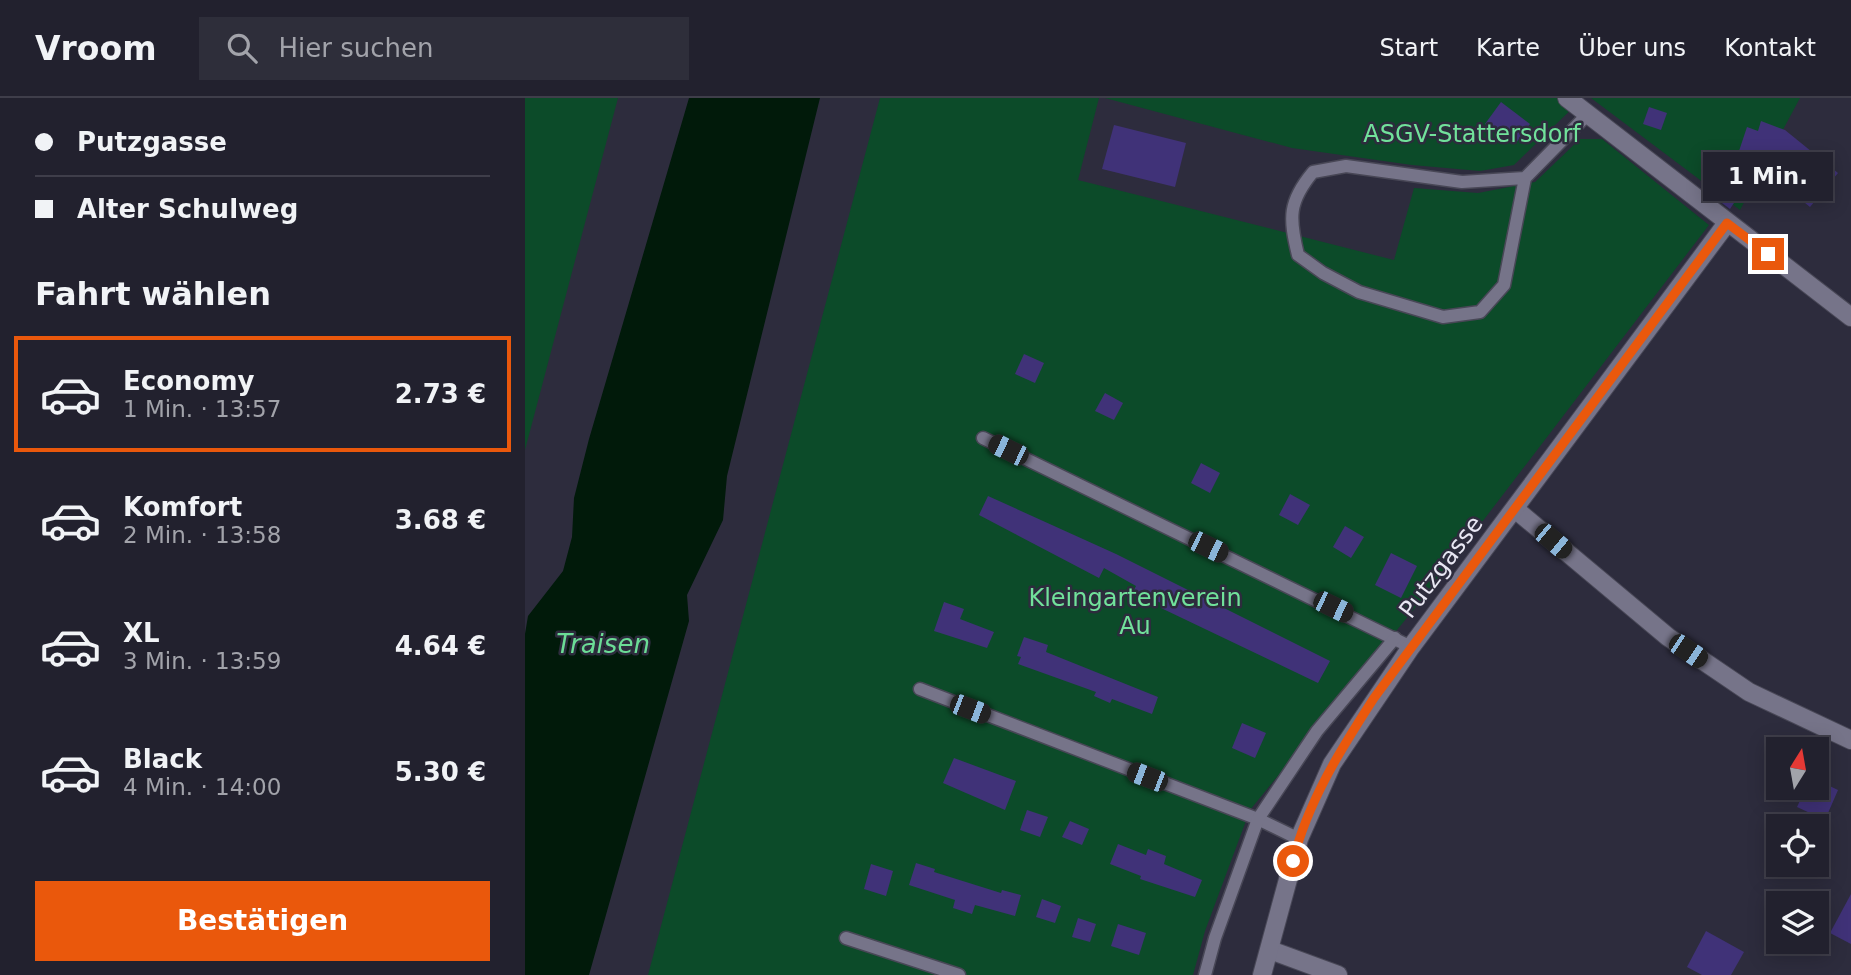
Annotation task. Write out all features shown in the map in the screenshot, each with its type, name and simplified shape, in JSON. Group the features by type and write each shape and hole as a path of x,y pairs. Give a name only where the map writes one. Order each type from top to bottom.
{"street":[{"path":"1567,98 1851,317"},
{"name":"Putzgasse","path":"1262,975 1299,839 1332,764 1411,647 1727,223"},
{"path":"1514,509 1668,637 1749,692 1851,740"},
{"path":"1269,950 1338,975"}],"lane":[{"path":"1525,178 1462,183 1346,166 1313,172 1297,191 1290,222 1298,255 1323,273 1359,292 1443,317 1480,312 1504,285 1525,178 1588,114"},
{"path":"983,438 1411,647"},
{"path":"1205,975 1215,938 1258,819 1317,731 1395,638"},
{"path":"920,689 1258,819 1299,839"},
{"path":"846,938 959,975"}],"green space":[{"path":"525,98 618,98 525,450"},
{"name":"Kleingartenverein Au","path":"880,98 1099,98 1078,180 1394,260 1414,188 1478,193 1535,182 1580,139 1602,139 1709,225 1437,581 1250,810 1205,931 1193,975 648,975"},
{"name":"ASGV-Stattersdorf","path":"1105,98 1583,98 1514,165 1480,171 1412,165 1292,148"},
{"name":"ASGV-Stattersdorf","path":"1591,98 1800,98 1740,210"}],"water":[{"name":"Traisen","path":"689,98 820,98 727,476 723,520 687,595 689,621 589,975 525,975 525,634 528,616 563,571 572,537 574,498 589,439"}],"building":[{"path":"1501,102 1530,124 1516,143 1485,124"},
{"path":"1649,107 1667,113 1661,130 1643,124"},
{"path":"1761,121 1785,130 1838,173 1810,207 1759,165 1730,209 1722,203 1726,192 1717,187 1726,172 1731,175 1747,127 1758,131"},
{"path":"1114,125 1186,143 1175,187 1102,169"},
{"path":"1024,354 1044,363 1035,383 1015,374"},
{"path":"1105,393 1123,403 1114,420 1095,411"},
{"path":"1201,463 1220,473 1210,493 1191,483"},
{"path":"1290,494 1310,505 1298,525 1279,515"},
{"path":"988,496 1116,554 1330,661 1318,683 1161,608 1163,604 1134,590 1136,586 1104,568 1099,578 979,515"},
{"path":"1345,526 1364,537 1351,558 1333,547"},
{"path":"1391,553 1417,566 1401,598 1375,585"},
{"path":"944,602 964,609 960,619 994,632 987,648 934,631"},
{"path":"1024,637 1048,645 1046,652 1158,697 1152,714 1112,699 1110,703 1094,696 1096,692 1018,664 1021,657 1017,656"},
{"path":"1242,723 1266,733 1255,758 1232,748"},
{"path":"954,758 1016,781 1005,810 943,783"},
{"path":"1829,786 1838,790 1828,814 1812,814 1797,807 1800,800 1829,800"},
{"path":"1027,810 1048,817 1040,837 1020,830"},
{"path":"1070,821 1089,829 1082,845 1062,837"},
{"path":"1118,844 1146,855 1148,849 1166,856 1164,864 1202,880 1195,897 1140,879 1141,876 1110,864"},
{"path":"916,863 935,869 934,872 1001,893 1002,890 1021,895 1015,916 975,905 972,914 953,908 955,900 909,885"},
{"path":"871,864 893,871 886,896 864,889"},
{"path":"1851,894 1851,944 1830,933"},
{"path":"1042,899 1061,906 1055,923 1036,917"},
{"path":"1078,918 1096,924 1090,942 1072,937"},
{"path":"1118,924 1146,933 1139,955 1111,946"},
{"path":"1706,931 1744,952 1731,975 1702,975 1687,967"}],"route":[{"path":"1293,861 1299,839 1332,764 1374,698 1727,223 1768,254"}]}
